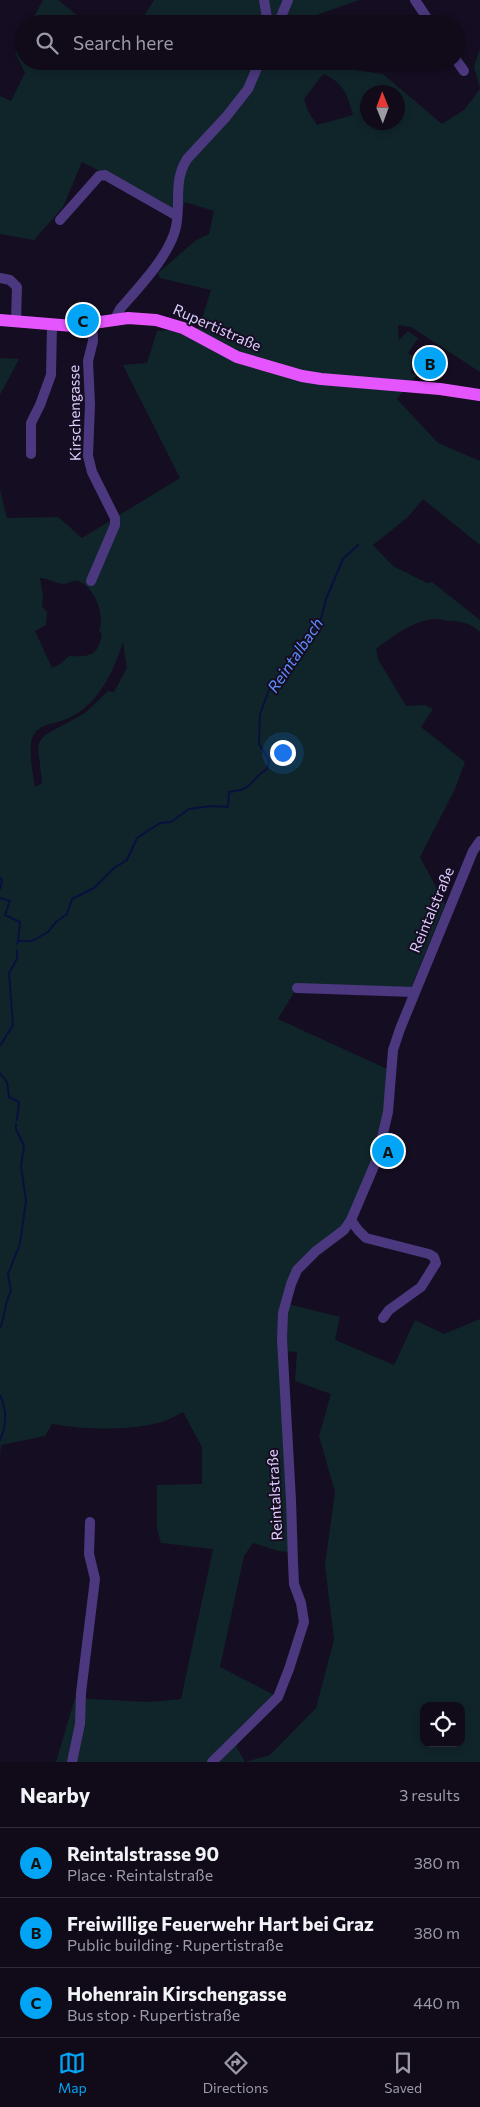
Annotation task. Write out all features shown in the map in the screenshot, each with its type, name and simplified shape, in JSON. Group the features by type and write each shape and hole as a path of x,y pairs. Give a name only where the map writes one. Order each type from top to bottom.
{"main road":[{"name":"Rupertistraße","path":"0,320 52,324 92,324 115,319 139,318 170,323 194,333 238,357 302,376 430,388 480,395"}],"street":[{"path":"264,0 266,15"},
{"path":"282,15 288,0"},
{"path":"414,0 425,15"},
{"path":"115,319 120,309 171,243 177,216 177,185 182,167 248,89 256,70"},
{"path":"60,220 99,176 105,175 177,216"},
{"path":"0,278 10,280 17,287 16,321"},
{"path":"31,454 31,423 40,406 51,375 52,324"},
{"name":"Kirschengasse","path":"91,581 115,525 115,518 92,472 88,456 90,404 88,361 93,341 92,324"},
{"name":"Reintalstraße","path":"212,1762 278,1697 304,1622 301,1603 294,1584 282,1339 283,1313 291,1284 297,1270 316,1251 344,1230 351,1220 382,1143 388,1112 393,1050 414,992 473,851 480,841"},
{"path":"297,988 414,992"},
{"path":"351,1220 366,1238 429,1254 434,1257 436,1263 421,1287 388,1310 383,1318"},
{"path":"72,1762 80,1724 81,1693 95,1578 89,1554 90,1522"}],"green space":[{"path":"43,0 58,0 77,15 35,15"},
{"path":"154,0 359,0 317,15 145,15"},
{"path":"480,49 480,88 474,67"},
{"path":"24,70 355,70 383,74 396,85 360,85 360,130 405,130 405,93 442,124 464,110 480,89 480,372 411,327 398,325 399,340 408,331 418,338 408,353 415,357 411,373 417,375 397,399 438,443 480,461 480,545 423,499 408,517 373,545 393,566 427,583 432,582 480,620 480,632 473,626 461,622 436,619 420,622 396,634 376,649 378,659 406,706 425,705 433,709 421,727 465,762 455,789 420,857 445,904 411,988 299,984 278,1019 396,1073 392,1108 351,1220 297,1270 288,1304 340,1317 335,1340 394,1365 415,1320 444,1334 480,1319 480,1762 245,1762 56,1762 75,1698 148,1702 181,1699 213,1549 161,1543 157,1529 157,1485 202,1484 202,1447 183,1412 162,1422 135,1427 93,1428 52,1424 45,1436 1,1445 0,1457 0,490 7,518 58,517 82,538 180,478 123,365 147,363 157,331 199,328 211,290 160,278 158,273 195,241 209,234 214,211 185,202 181,213 82,162 63,207 34,240 0,234 0,96 11,101 25,73","holes":["323,74 330,77 344,90 353,115 317,125 308,111 304,99","40,578 63,584 78,581 84,584 94,595 100,610 101,625 99,631 102,634 98,647 92,654 69,656 52,668 35,631 46,625 47,612 42,606 43,596","123,642 127,668 114,692 108,691 85,713 45,735 40,741 38,747 42,783 35,787 31,752 34,734 43,726 64,720 76,714 95,698 109,677","283,1351 297,1352 295,1381 331,1394 319,1436 335,1492 325,1565 334,1640 316,1708 270,1755 245,1762 236,1746 278,1697 220,1667 244,1556 253,1543 288,1552"]},
{"path":"0,358 19,359 0,395"}],"waterway":[{"name":"Reintalbach","path":"17,944 18,941 32,941 48,932 56,922 67,914 72,899 94,888 114,868 127,860 137,838 160,823 171,822 189,809 211,806 228,807 229,792 247,787 267,769 269,760 259,744 260,714 269,690 285,674 299,645 321,619 326,599 343,559 358,545"},
{"path":"0,877 2,880 0,889"},
{"path":"0,898 10,901 5,915 20,922 18,941"},
{"name":"Reintalbach","path":"0,1046 13,1025 9,973 17,959 17,950"},
{"name":"Reintalbach","path":"0,1073 7,1082 9,1097 19,1102 17,1120"},
{"name":"Reintalbach","path":"0,1328 11,1291 8,1274 20,1244 26,1201 21,1166 24,1146 16,1129 16,1124"},
{"name":"Reintalbach","path":"0,1395 5,1418 0,1440"}],"place":[{"name":"Hohenrain Kirschengasse","path":"83,320"},
{"name":"Freiwillige Feuerwehr Hart bei Graz","path":"430,363"},
{"name":"Reintalstrasse 90","path":"388,1151"}]}
